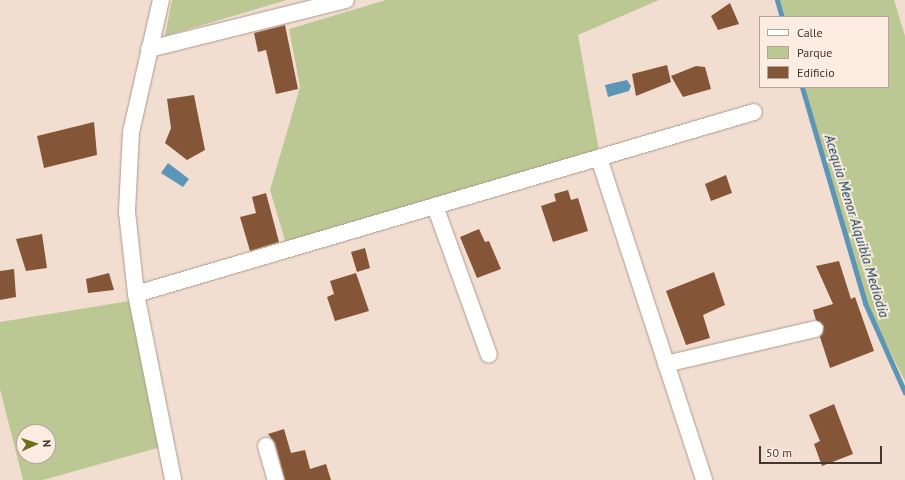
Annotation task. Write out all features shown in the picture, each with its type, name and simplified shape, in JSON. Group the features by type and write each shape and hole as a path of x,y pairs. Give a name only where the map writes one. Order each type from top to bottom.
{"street":[{"path":"162,0 149,49 131,132 127,180 127,212 136,294 173,480"},
{"path":"149,49 346,0"},
{"path":"136,294 754,112"},
{"path":"599,158 704,480"},
{"path":"435,206 489,355"},
{"path":"666,364 815,329"},
{"path":"266,446 276,480"}],"green space":[{"path":"172,0 287,0 165,36"},
{"path":"386,0 659,0 578,35 599,151 286,244 270,190 300,87 289,29"},
{"path":"780,0 894,0 905,36 905,381 865,303 805,88 889,88 889,16 785,16"},
{"path":"129,301 161,447 43,480 23,480 19,464 56,464 56,424 16,424 16,452 0,389 0,322"}],"water":[{"path":"627,80 631,86 629,91 608,97 605,85"},
{"path":"168,163 189,179 183,187 161,173"}],"building":[{"path":"730,3 739,24 718,30 711,16"},
{"path":"285,25 298,89 276,94 266,50 258,52 254,33"},
{"path":"667,65 671,82 636,96 632,74"},
{"path":"696,66 705,67 711,89 683,97 671,76"},
{"path":"194,95 205,150 187,160 165,143 171,128 167,99"},
{"path":"94,122 97,155 44,168 37,136"},
{"path":"726,175 732,193 711,201 705,184"},
{"path":"568,190 571,200 578,198 588,231 553,242 541,206 556,201 554,194"},
{"path":"266,193 279,242 250,251 240,217 256,213 252,197"},
{"path":"479,229 485,242 489,241 501,269 477,278 460,237"},
{"path":"42,234 47,268 26,271 16,239"},
{"path":"365,248 370,268 357,272 351,252"},
{"path":"839,261 851,299 855,297 874,351 830,368 820,337 824,326 816,320 813,310 833,304 816,266"},
{"path":"14,269 16,297 0,300 0,271"},
{"path":"714,272 725,305 703,315 710,338 686,345 666,291"},
{"path":"109,273 114,290 88,293 86,279"},
{"path":"356,273 369,311 335,321 327,297 334,294 330,281"},
{"path":"834,404 853,454 822,466 814,444 820,441 809,415"},
{"path":"284,429 291,453 305,450 310,469 326,464 331,480 285,480 275,443 268,434"}],"waterway":[{"name":"Acequia Menor Alquibla Mediodía","path":"777,0 782,16"},
{"name":"Acequia Menor Alquibla Mediodía","path":"802,88 865,303 905,393"}]}
